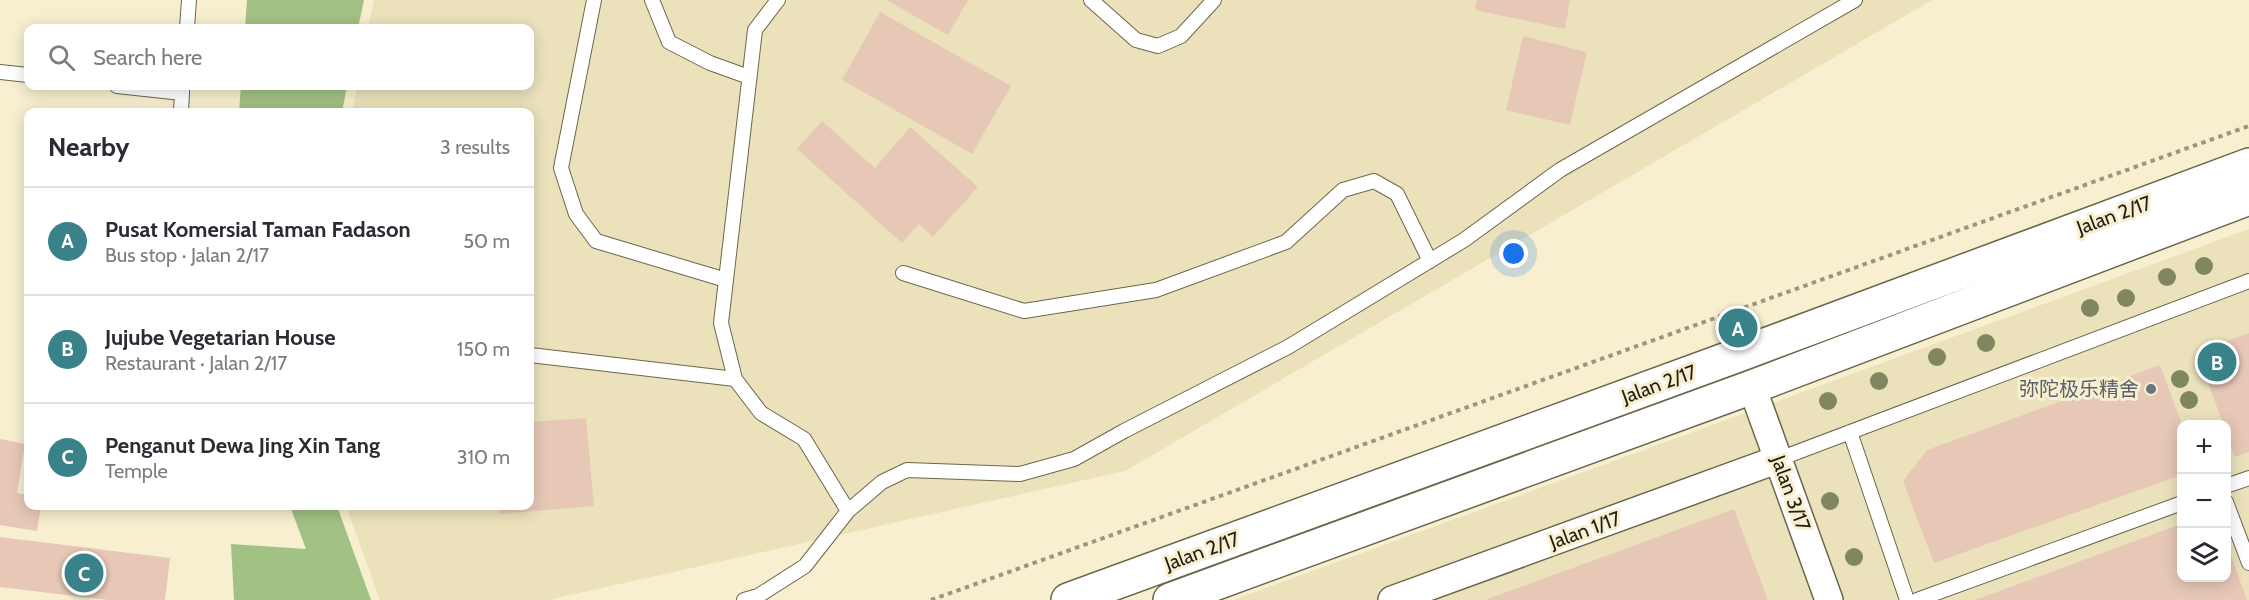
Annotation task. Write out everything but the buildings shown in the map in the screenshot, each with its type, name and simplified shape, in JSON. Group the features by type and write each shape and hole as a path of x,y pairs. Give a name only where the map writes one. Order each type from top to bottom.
{"street":[{"name":"Jalan 2/17","path":"1068,600 2249,165"},
{"name":"Jalan 2/17","path":"1170,600 1752,387 2249,198"},
{"name":"Jalan 3/17","path":"1752,387 1829,600"},
{"name":"Jalan 1/17","path":"1392,600 1779,459"}],"lane":[{"path":"187,24 189,0"},
{"path":"594,0 561,168 576,214 596,241 726,280"},
{"path":"652,0 669,42 710,63 749,77"},
{"path":"778,0 755,30 721,323 735,379 761,413 804,439 848,511"},
{"path":"1091,0 1136,40 1158,46 1181,36 1214,0"},
{"path":"744,600 758,596 805,566 848,511 882,482 907,470 1020,474 1074,459 1288,347 1464,240 1560,171 1855,0"},
{"path":"0,72 24,75"},
{"path":"181,108 182,90"},
{"path":"903,273 1024,311 1156,290 1286,242 1343,190 1374,181 1397,194 1430,261"},
{"path":"1779,459 2249,281"},
{"path":"534,355 735,379"},
{"path":"1850,432 1907,600"},
{"path":"2231,484 2249,478"},
{"path":"1917,600 2177,504"},
{"path":"2231,515 2249,563"}],"path":[{"path":"932,600 2249,126"}],"shaded area":[{"path":"374,0 1932,0 1125,471 548,600 380,600 347,510 534,510 534,108 353,108 356,90 534,90 534,24 369,24"},
{"path":"2249,229 2249,600 1233,600"}],"green space":[{"path":"247,0 364,0 359,24 245,24"},
{"path":"241,90 346,90 343,108 239,108"},
{"path":"291,510 338,510 371,600 234,600 231,544 306,549"}],"place":[{"name":"Pusat Komersial Taman Fadason","path":"1738,328"},
{"name":"Jujube Vegetarian House","path":"2217,362"},
{"name":"弥陀极乐精舍","path":"2151,389"},
{"name":"Penganut Dewa Jing Xin Tang","path":"84,573"}]}
